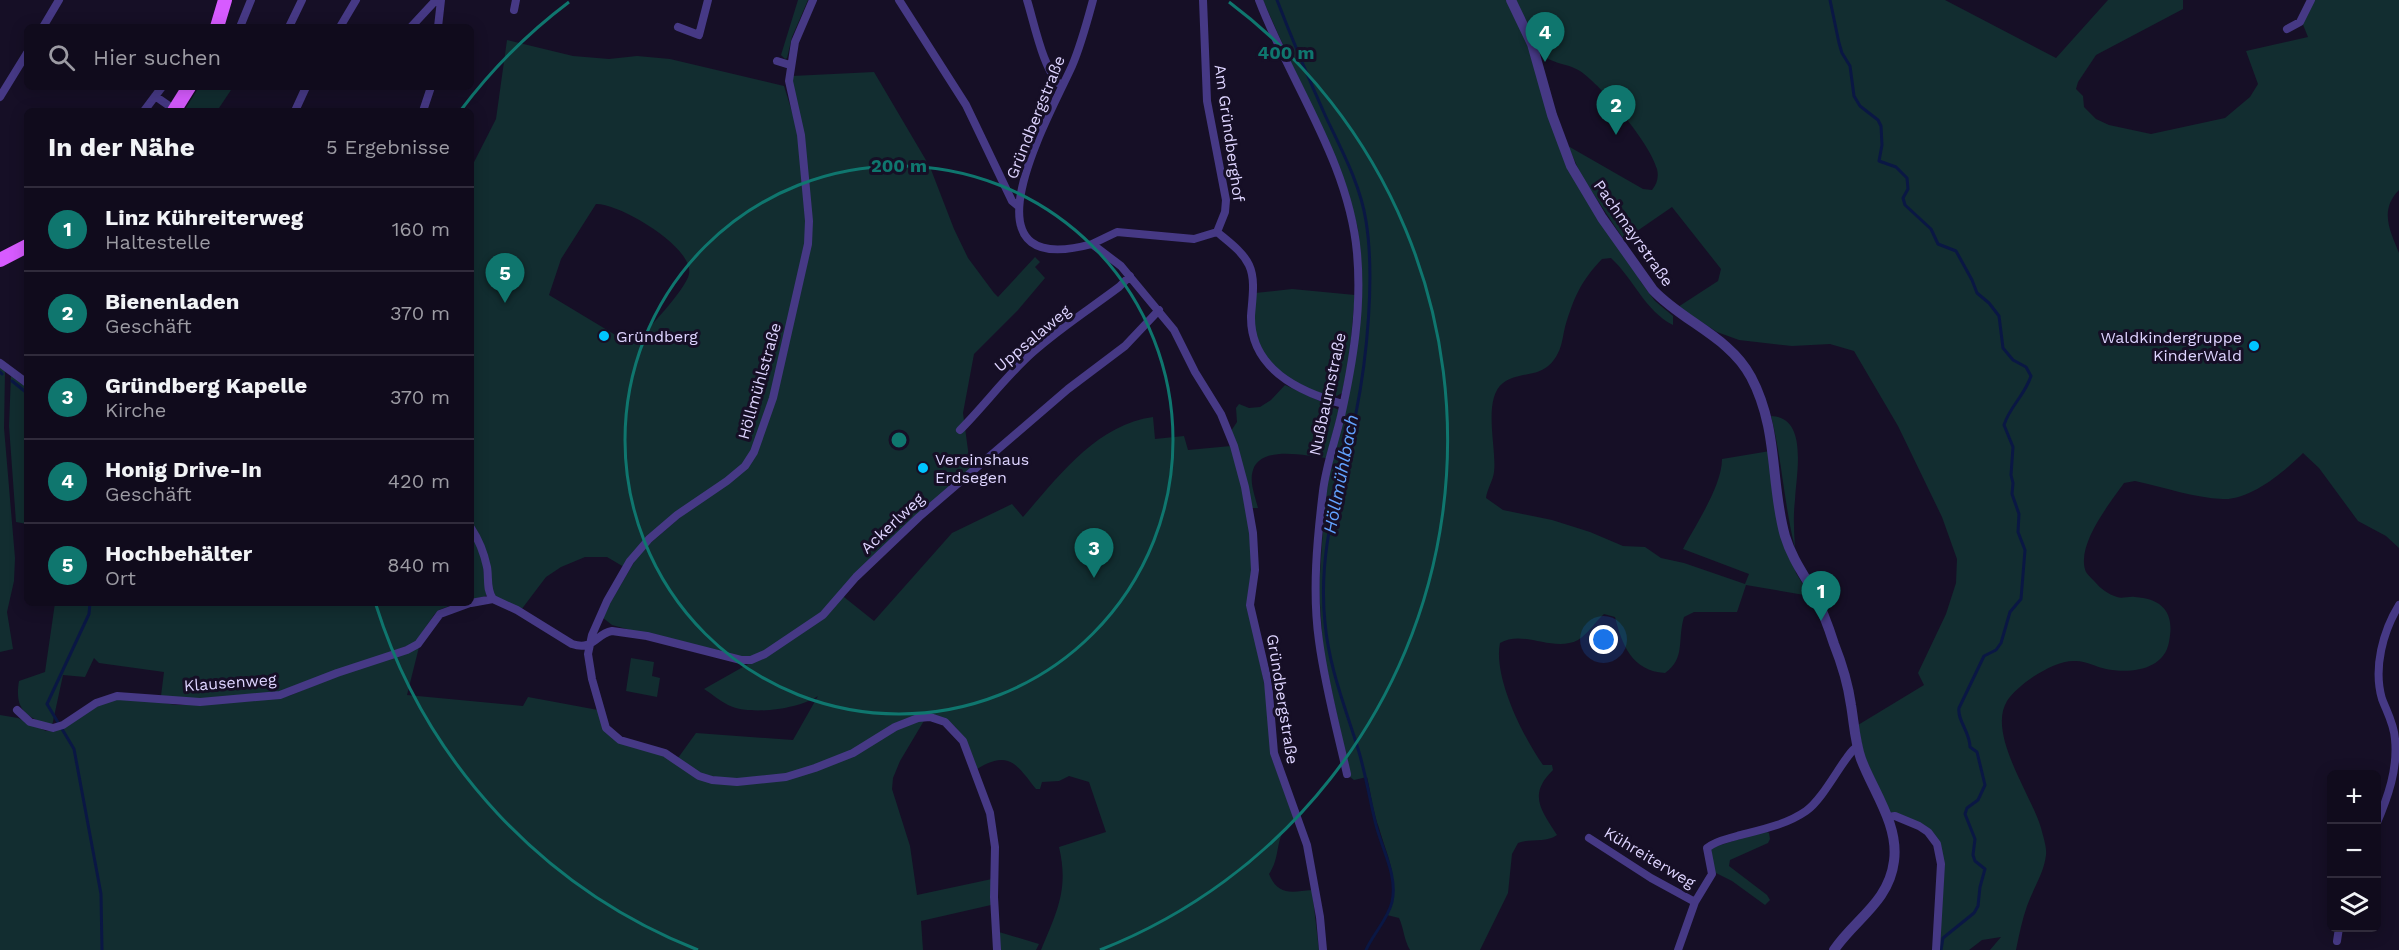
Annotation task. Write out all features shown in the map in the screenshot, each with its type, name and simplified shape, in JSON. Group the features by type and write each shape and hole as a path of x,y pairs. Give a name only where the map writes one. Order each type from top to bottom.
{"main road":[{"path":"217,24 225,0"},
{"path":"176,108 187,90"},
{"path":"0,260 24,248"}],"street":[{"path":"45,24 59,0"},
{"path":"241,24 251,0"},
{"path":"290,24 302,0"},
{"path":"342,24 356,0"},
{"path":"414,24 439,0"},
{"path":"438,24 439,0"},
{"path":"514,10 516,0"},
{"path":"678,27 699,36 708,0"},
{"name":"Höllmühlstraße","path":"813,0 799,30 790,65 789,91 801,135 809,232 807,254 787,345 765,422 754,452 738,473 663,526 639,551 620,577 589,645 592,679 605,726 609,732 624,741 662,751 699,776 712,780 755,781 786,777 853,753 908,721 930,717 948,724 960,737 970,758 986,800 993,828 996,855 994,897 997,950"},
{"path":"899,0 966,105 1012,201 1018,206"},
{"path":"1027,0 1049,71 1056,82 1062,86"},
{"name":"Gründbergstraße","path":"1093,0 1075,58 1034,149 1018,206 1023,230 1040,247 1054,249 1092,244 1113,259 1159,310 1180,338 1195,372 1221,414 1234,446 1245,487 1255,557 1250,605 1268,682 1274,753 1306,845 1320,917 1323,950"},
{"name":"Am Gründberghof","path":"1203,0 1207,101 1226,200 1226,213 1217,232"},
{"name":"Nußbaumstraße","path":"1259,0 1343,187 1352,218 1357,252 1358,295 1353,356 1323,490 1316,608 1322,661 1347,774"},
{"name":"Pachmayrstraße","path":"1511,0 1532,44 1560,139 1584,190 1653,290 1670,306 1727,348 1751,378 1773,445 1786,538 1834,642 1847,684 1857,747 1887,817 1894,847 1894,860 1887,886 1874,907 1852,928 1834,950"},
{"path":"2288,28 2300,22 2311,0"},
{"path":"0,97 24,57"},
{"path":"777,61 790,65"},
{"path":"146,108 160,90"},
{"path":"296,108 305,90"},
{"path":"424,108 430,90"},
{"path":"155,96 170,108"},
{"path":"1092,244 1118,232 1189,239 1204,238 1217,232 1241,254 1250,267 1253,282 1252,331 1259,351 1268,365 1279,377 1295,386 1311,394 1343,404"},
{"name":"Uppsalaweg","path":"960,430 989,395 1034,351 1119,287 1130,276"},
{"name":"Ackerlweg","path":"612,631 647,636 741,660 751,660 765,654 823,615 861,572 919,517 1068,388 1125,346 1159,310"},
{"path":"0,363 24,381"},
{"path":"474,534 482,549 489,590 493,599 523,614 572,644 589,645 612,631"},
{"name":"Klausenweg","path":"474,602 493,599"},
{"path":"2376,824 2390,788 2396,753 2394,728 2379,686 2380,660 2385,633 2399,605"},
{"name":"Klausenweg","path":"17,710 27,720 50,729 61,726 96,703 117,696 200,702 273,696 407,650 418,644 437,616 446,610 460,606"},
{"path":"599,620 612,631"},
{"name":"Kühreiterweg","path":"1678,950 1695,902 1712,874 1707,848 1717,842 1779,824 1806,812 1821,797 1849,753 1857,747"},
{"path":"1887,817 1895,816 1919,826 1928,832 1937,844 1941,864 1936,950"},
{"name":"Kühreiterweg","path":"1589,838 1651,878 1695,902"},
{"path":"2337,941 2338,932"}],"green space":[{"path":"798,0 808,0 785,59 781,55"},
{"path":"1263,0 1945,0 2056,58 2108,0 2183,0 2183,9 2096,55 2078,82 2076,89 2083,96 2084,107 2096,119 2109,125 2151,134 2225,118 2250,97 2258,84 2246,51 2308,37 2300,17 2310,0 2399,0 2399,190 2389,205 2388,221 2399,253 2399,548 2386,536 2358,521 2319,468 2303,453 2267,483 2245,495 2234,498 2201,497 2135,481 2124,483 2089,538 2085,550 2086,572 2105,591 2119,598 2145,598 2160,604 2165,609 2170,623 2166,651 2153,664 2135,670 2106,669 2080,661 2067,661 2048,668 2028,680 2012,694 2002,715 2002,730 2006,747 2041,828 2046,849 2045,862 2025,911 2016,950 1990,950 2001,937 1982,940 1969,950 1939,950 1940,846 1910,819 1890,812 1864,755 1858,725 1924,685 1918,673 1946,614 1956,583 1957,559 1942,517 1898,426 1854,351 1830,344 1792,346 1739,340 1717,332 1678,307 1718,281 1721,269 1672,207 1624,240 1583,178 1641,282 1655,301 1673,316 1673,325 1663,319 1647,303 1611,258 1602,259 1575,298 1559,350 1552,362 1539,371 1510,379 1497,390 1492,412 1494,472 1486,498 1503,510 1552,520 1623,546 1645,547 1661,558 1684,563 1745,584 1749,574 1683,549 1713,493 1721,470 1722,459 1770,451 1796,573 1810,596 1746,585 1737,612 1694,612 1684,617 1676,661 1665,673 1654,671 1637,662 1625,646 1615,617 1604,614 1582,637 1568,643 1548,643 1518,638 1500,643 1501,672 1511,706 1543,765 1552,765 1553,770 1545,779 1539,795 1542,810 1557,835 1548,839 1518,843 1512,854 1508,893 1480,950 1410,950 1399,918 1387,915 1393,893 1392,872 1375,816 1367,777 1354,780 1350,777 1323,649 1319,588 1326,485 1345,409 1360,262 1358,229 1347,188","holes":["1539,51 1548,59 1575,68 1589,78 1624,116 1645,145 1653,158 1658,175 1652,190 1643,189 1568,146 1582,176 1549,118 1531,53"]},
{"path":"507,40 573,56 609,59 637,56 670,59 784,86 798,131 805,199 806,244 770,398 753,451 744,465 700,497 624,567 607,557 585,557 561,567 546,577 521,610 496,599 474,534 474,162 496,119","holes":["596,204 621,211 653,228 668,240 687,263 689,274 673,300 632,345 549,295 561,259"]},
{"path":"874,72 930,167 968,258 994,293 998,297 1035,257 1040,262 1035,267 1045,278 1018,310 974,354 963,413 970,465 973,468 839,593 874,621 952,533 1012,504 1023,517 1065,469 1096,441 1133,422 1153,417 1155,439 1184,436 1188,450 1231,446 1240,476 1250,533 1252,572 1247,603 1266,692 1271,756 1295,821 1288,826 1280,838 1276,859 1269,874 1277,886 1286,891 1312,890 1319,950 1041,950 1060,900 1063,875 1059,847 1106,832 1089,782 1069,776 1059,781 1042,782 1040,789 1036,789 1023,772 1011,762 996,760 977,769 965,741 955,727 948,721 928,714 900,761 893,778 892,789 910,846 917,895 992,879 991,905 921,921 923,950 0,950 0,715 18,718 46,731 53,731 92,708 113,699 141,699 176,705 199,705 289,696 336,676 419,647 407,695 523,706 528,697 598,710 606,732 653,749 690,773 729,780 701,774 678,758 696,733 793,740 818,696 810,701 774,710 749,710 728,705 704,689 750,663 612,625 602,617 640,552 756,452 810,245 792,76"},
{"path":"197,90 231,90 219,108 186,108"},
{"path":"1292,289 1355,295 1349,360 1342,393 1333,398 1308,389 1284,375 1274,366 1259,344 1254,327 1255,293"},
{"path":"0,367 5,371 4,428 15,558 14,581 7,612 13,649 0,652"},
{"path":"11,374 24,384 24,523 16,522 9,426"},
{"path":"1285,385 1339,410 1326,458 1285,454 1265,457 1258,462 1253,470 1252,479 1258,508 1252,508 1231,431 1237,422 1236,408 1239,404 1249,408 1260,407 1271,400"},
{"path":"1771,416 1783,419 1791,426 1796,436 1798,463 1794,512 1795,548 1778,449"},
{"path":"474,539 482,557 486,596 474,599"},
{"path":"55,606 449,606 434,615 415,643 273,694 249,694 203,701 161,696 164,672 99,663 94,658 85,677 63,675 52,726 29,716 21,706 19,699 19,681 45,672"},
{"path":"631,658 654,662 652,676 660,678 657,697 626,691"},
{"path":"1765,831 1769,833 1768,843 1730,860 1729,866 1767,895 1770,900 1765,905 1732,881 1714,872 1711,848"},
{"path":"999,932 1039,944 1036,950 999,950"}],"waterway":[{"name":"Höllmühlbach","path":"1277,0 1312,86 1355,180 1363,207 1369,243 1370,292 1363,368 1356,413 1327,542 1323,595 1330,656 1359,752 1376,825 1393,882 1390,908 1366,950"},
{"path":"1830,0 1842,53 1850,66 1854,96 1860,106 1878,120 1881,126 1882,145 1879,161 1896,167 1907,178 1908,189 1903,198 1905,205 1931,229 1938,244 1956,251 1977,293 1999,316 2003,348 2013,360 2026,367 2031,376 2004,425 2013,447 2012,494 2019,514 2018,532 2025,550 2021,599 2010,612 2001,643 1996,650 1984,656 1959,708 1970,747 1977,752 1985,785 1978,800 1967,808 1965,814 1975,839 1973,855 1975,861 1985,869 1978,906 1974,913 1943,938 1941,950"},
{"path":"12,381 24,391"},
{"path":"90,606 89,614 47,704 74,749 101,894 102,950"}],"place":[{"name":"Honig Drive-In","path":"1545,62"},
{"name":"Bienenladen","path":"1616,135"},
{"name":"Hochbehälter","path":"505,303"},
{"name":"Gründberg","path":"604,336"},
{"name":"Waldkindergruppe KinderWald","path":"2254,346"},
{"name":"Vereinshaus Erdsegen","path":"923,468"},
{"name":"Gründberg Kapelle","path":"1094,578"},
{"name":"Linz Kühreiterweg","path":"1821,621"}]}
